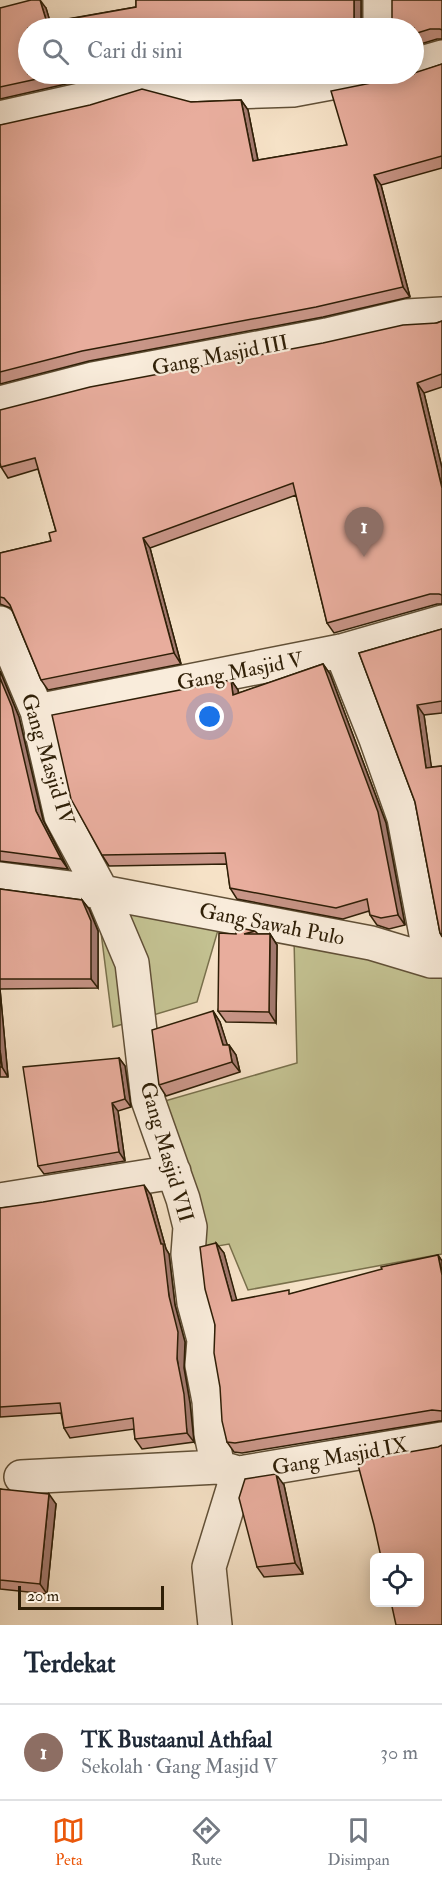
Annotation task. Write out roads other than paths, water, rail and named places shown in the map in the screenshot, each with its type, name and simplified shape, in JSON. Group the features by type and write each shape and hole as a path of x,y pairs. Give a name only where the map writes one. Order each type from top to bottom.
{"street":[{"path":"380,0 380,18"},
{"path":"424,62 442,57"},
{"path":"0,118 93,97 136,84"},
{"path":"164,84 198,93 293,90 326,84"},
{"name":"Gang Masjid III","path":"0,402 93,379 327,335 407,316 442,314"},
{"name":"Gang Masjid V","path":"37,711 341,651 442,622"},
{"name":"Gang Masjid IV","path":"0,623 37,711 61,816 102,892"},
{"path":"341,651 404,818 437,961"},
{"name":"Gang Sawah Pulo","path":"0,879 102,892 372,943 437,961"},
{"name":"Gang Masjid VII","path":"102,892 132,963 148,1100 174,1172 190,1227 188,1254 194,1302 204,1340 202,1365 228,1470"},
{"path":"0,1200 174,1172"},
{"name":"Gang Masjid IX","path":"21,1477 228,1470 442,1439"},
{"path":"215,1625 209,1568 228,1470"}],"place":[{"name":"TK Bustaanul Athfaal","path":"364,557"}]}
